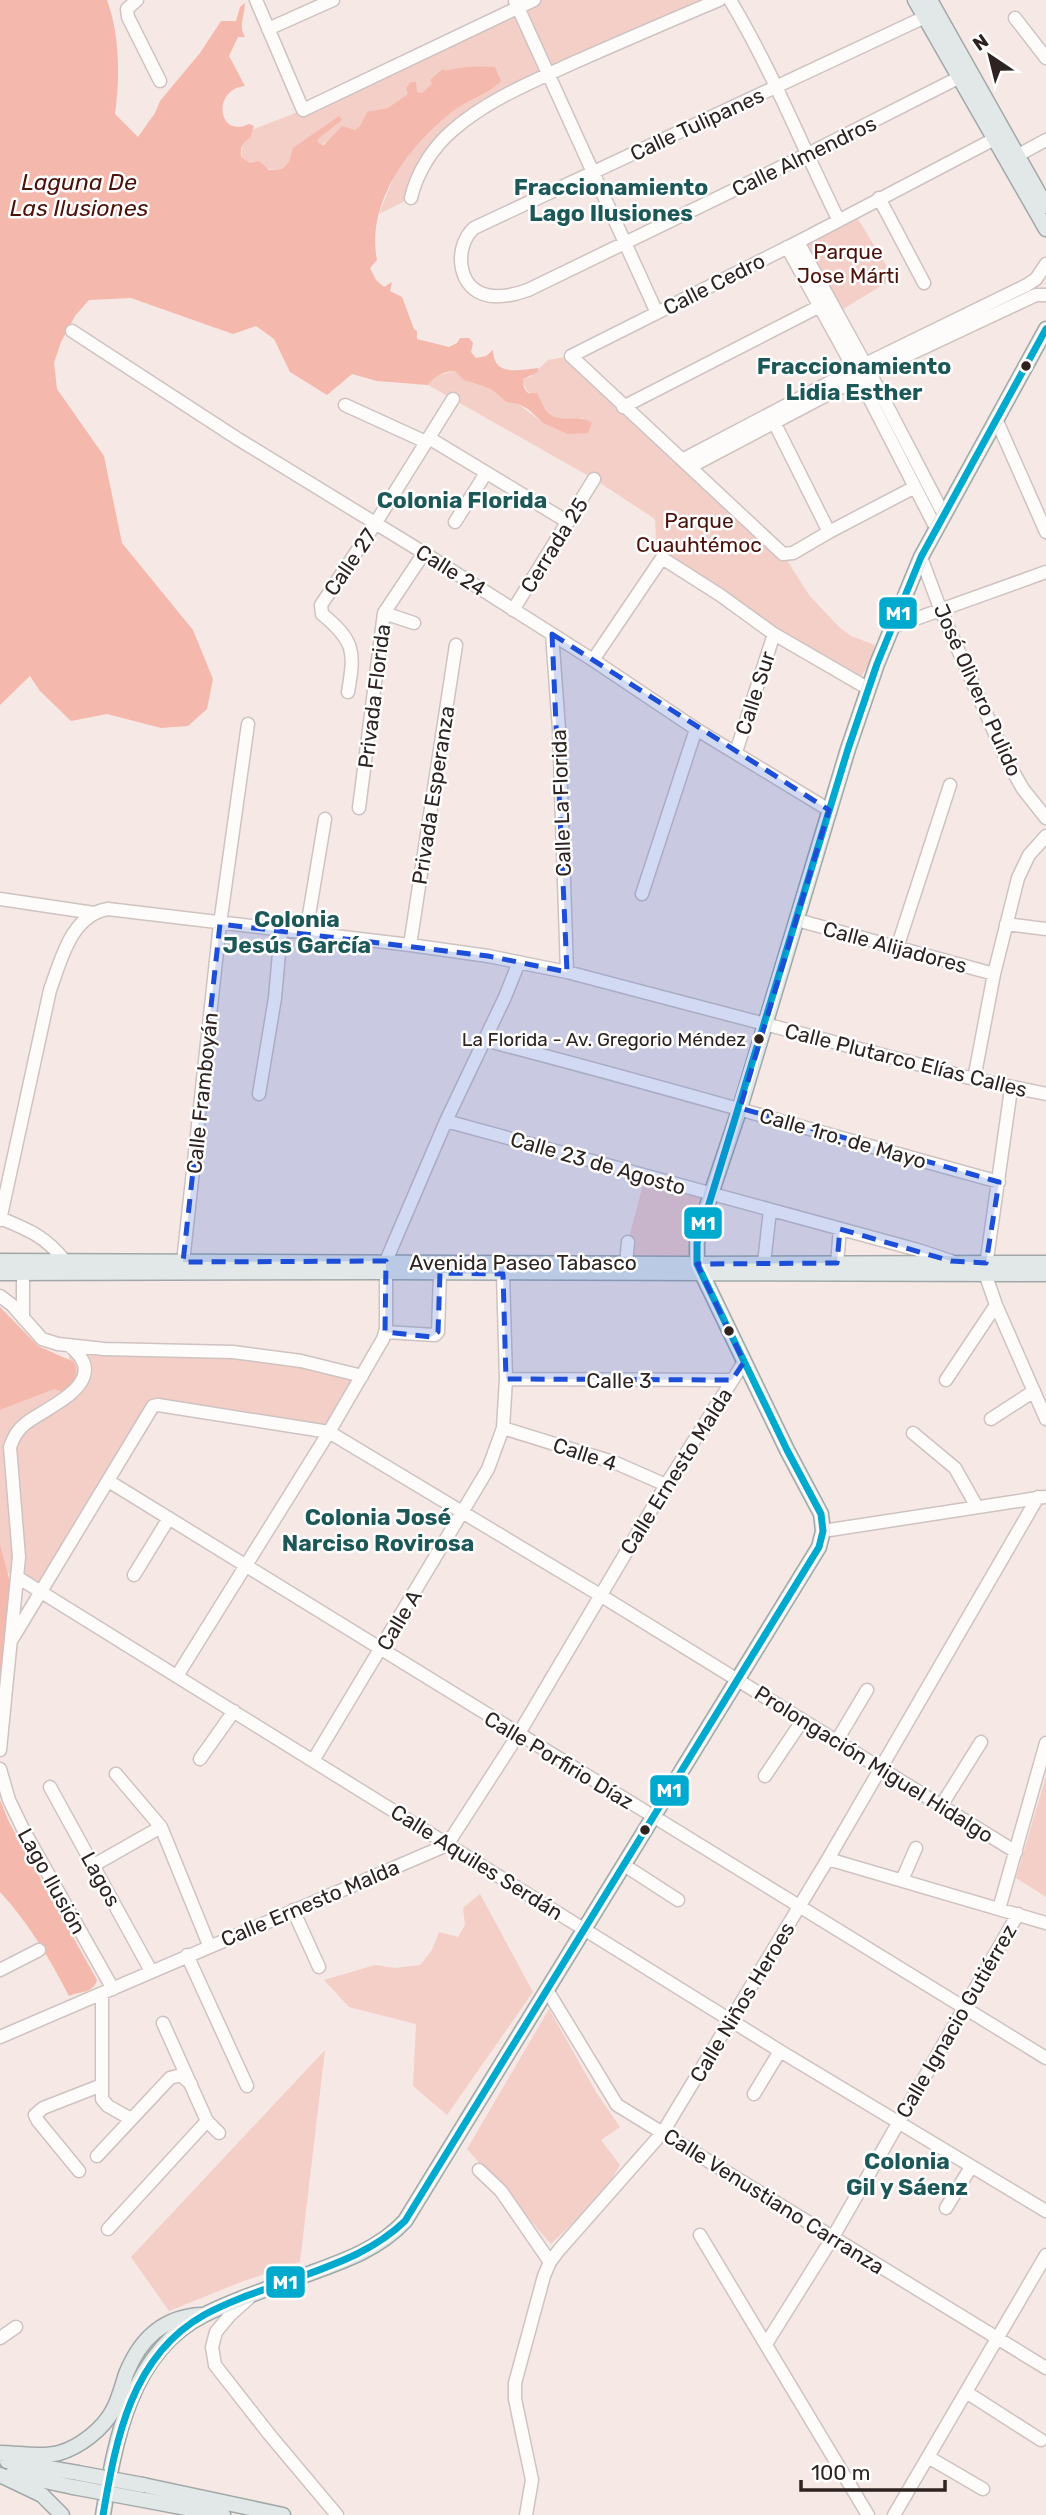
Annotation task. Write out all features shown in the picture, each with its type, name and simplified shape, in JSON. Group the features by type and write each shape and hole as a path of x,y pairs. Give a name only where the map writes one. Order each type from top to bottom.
{"main road":[{"path":"915,0 960,77 1001,135"},
{"path":"930,0 1001,135 1046,206"},
{"path":"1014,158 1046,229"},
{"path":"103,2515 122,2424 138,2383 157,2352 178,2332 203,2315 354,2257 396,2230 425,2191 819,1547 823,1531 821,1514 700,1269 697,1243 829,810 890,628 943,513 1046,330"},
{"path":"905,1263 918,1250"},
{"name":"Avenida Paseo Tabasco","path":"0,1261 386,1267 440,1273 503,1274 700,1269 986,1268 1046,1263"},
{"name":"Avenida Paseo Tabasco","path":"0,1273 626,1263 700,1269 764,1264 951,1262 1046,1274"},
{"path":"0,2453 58,2453 89,2437 114,2409 131,2363 150,2336 180,2317 203,2315"},
{"path":"0,2459 75,2480"},
{"path":"0,2473 75,2480 228,2510 283,2515"},
{"path":"0,2473 42,2495 62,2515"},
{"path":"144,2492 207,2512"},
{"path":"184,2515 228,2510"}],"street":[{"path":"256,0 303,110 516,4 534,0"},
{"path":"268,29 333,0"},
{"path":"411,198 425,163 451,131 477,112 550,74 719,0"},
{"path":"730,0 776,87 838,219"},
{"path":"132,4 130,23 160,80"},
{"path":"516,4 657,313"},
{"name":"Calle Tulipanes","path":"463,271 461,247 474,228 925,17"},
{"path":"1015,18 1046,58"},
{"name":"Calle Almendros","path":"463,271 472,286 482,294 510,295 528,290 960,77"},
{"name":"Calle Cedro","path":"622,407 571,356 1001,135"},
{"path":"1014,158 1046,140"},
{"path":"878,198 925,283"},
{"path":"792,244 820,306 862,371 936,528"},
{"path":"792,244 943,513"},
{"path":"686,464 1027,285 1036,279 1046,264"},
{"path":"862,371 1036,295 1046,295"},
{"path":"820,306 622,407 783,554 793,553 829,531 915,487"},
{"name":"Calle 24","path":"72,331 238,439 593,660 696,729 829,810"},
{"name":"Calle 27","path":"348,692 353,653 341,631 320,610 453,399"},
{"path":"345,405 427,440 568,522"},
{"path":"773,419 829,531"},
{"path":"996,419 1046,532"},
{"path":"455,522 486,473"},
{"name":"Cerrada 25","path":"513,610 594,480"},
{"name":"Privada Florida","path":"359,808 384,613 424,553"},
{"name":"José Olivero Pulido","path":"921,557 941,611 1010,767 1046,818"},
{"path":"593,660 662,558 774,634 869,689"},
{"path":"890,628 1046,572"},
{"path":"384,613 414,623"},
{"name":"Calle La Florida","path":"552,634 559,729 567,972"},
{"name":"Calle Sur","path":"736,752 774,634"},
{"name":"Privada Esperanza","path":"410,945 456,645"},
{"name":"Calle Framboyán","path":"183,1262 220,924 248,723"},
{"path":"642,894 696,729"},
{"path":"897,948 950,785"},
{"path":"306,933 325,819"},
{"path":"974,1079 994,974 1023,866 1035,846 1046,836"},
{"name":"Calle Plutarco Elías Calles","path":"0,899 94,912 118,909 220,924 410,945 519,962 567,972 974,1079 1046,1094"},
{"path":"65,1261 39,1234 0,1219 50,990 72,935 84,919 94,912"},
{"name":"Calle Alijadores","path":"797,920 994,974"},
{"path":"1006,924 1046,929"},
{"path":"259,1094 275,998 281,930"},
{"path":"177,1676 329,1432 385,1332 386,1267 446,1121 519,962"},
{"name":"Calle 1ro. de Mayo","path":"484,1040 740,1108 825,1135 999,1182"},
{"path":"1011,1088 986,1268 996,1305 1046,1419"},
{"name":"Calle 23 de Agosto","path":"446,1121 918,1250 951,1262"},
{"path":"764,1264 770,1210"},
{"path":"837,1263 840,1229"},
{"path":"626,1263 628,1242"},
{"path":"23,1273 23,1318"},
{"path":"385,1332 435,1335 438,1332 440,1273"},
{"name":"Calle A","path":"314,1759 488,1469 503,1428 506,1379 503,1274"},
{"path":"0,1296 42,1339 70,1346 233,1352 301,1361 362,1376"},
{"path":"946,1380 996,1305"},
{"path":"0,1750 17,1577 18,1540 10,1447 14,1435 25,1424 66,1397 80,1384 85,1368 70,1346"},
{"name":"Calle Ernesto Malda","path":"0,2037 447,1845 518,1735 666,1485 744,1362"},
{"name":"Calle 3","path":"506,1379 732,1380"},
{"path":"991,1419 1034,1391"},
{"name":"Prolongación Miguel Hidalgo","path":"11,1641 155,1405 329,1432 463,1511 1016,1852"},
{"name":"Calle 4","path":"503,1428 617,1463 666,1485"},
{"path":"913,1433 955,1468 977,1507"},
{"name":"Calle Porfirio Díaz","path":"110,1482 1046,2058"},
{"path":"823,1531 1042,1497"},
{"name":"Calle Niños Heroes","path":"526,2515 532,2480 515,2399 515,2383 550,2262 663,2132 1042,1497"},
{"path":"134,1575 169,1518"},
{"name":"Calle Aquiles Serdán","path":"17,1577 314,1759 447,1845 1046,2211"},
{"path":"836,1742 867,1690"},
{"path":"200,1759 234,1711"},
{"path":"765,1776 802,1721"},
{"path":"941,1806 981,1742"},
{"path":"999,1909 1046,1744"},
{"name":"Lago Ilusión","path":"0,1769 3,1784 18,1819 108,1992"},
{"path":"116,1774 161,1827 209,1945"},
{"name":"Lagos","path":"50,1787 151,1971"},
{"path":"93,1865 161,1827"},
{"path":"902,1880 916,1848"},
{"path":"828,1859 1046,1923"},
{"path":"624,1865 678,1900"},
{"path":"293,1910 319,1967"},
{"name":"Calle Ignacio Gutiérrez","path":"766,2344 833,2236 1018,1914"},
{"path":"0,1970 39,1950"},
{"path":"187,1955 247,2086"},
{"name":"Calle Venustiano Carranza","path":"547,1990 615,2103 1046,2368"},
{"path":"108,1992 102,2085 104,2102 131,2119"},
{"path":"163,2022 207,2121 219,2133"},
{"path":"754,2094 780,2050"},
{"path":"97,2156 172,2076 181,2075 191,2084"},
{"path":"79,2171 38,2122 36,2115 43,2108 102,2085"},
{"path":"108,2229 207,2121"},
{"path":"946,2208 971,2166"},
{"path":"479,2170 501,2191 550,2262"},
{"path":"700,2235 868,2515"},
{"path":"894,2515 1046,2255"},
{"path":"256,2293 238,2306 216,2332 212,2347 215,2365 337,2515"},
{"path":"0,2337 16,2327"},
{"path":"966,2392 1041,2440"},
{"path":"928,2457 983,2489"}],"highlighted area":[{"path":"552,634 829,810 740,1108 999,1182 986,1263 951,1261 840,1229 837,1263 697,1264 744,1362 732,1380 506,1379 503,1274 440,1273 438,1332 431,1337 385,1332 386,1261 183,1262 220,924 488,956 567,972"}],"green space":[{"path":"534,0 719,0 550,74 447,136 411,198 379,214 398,170 420,139 456,108 497,86 490,67 473,70 438,84 369,123 306,152 282,169 260,167 241,157 244,133 303,110"},
{"name":"Parque Jose Márti","path":"855,214 894,278 840,311 801,244"},
{"name":"Parque Cuauhtémoc","path":"571,356 783,554 809,595 839,627 851,636 875,645 871,659 854,690 758,621 662,558 656,543 655,519 594,479 428,385 434,376 455,371 469,382 491,389 506,402 518,404 543,423 567,434 584,418 568,420 554,417 540,400 527,390 523,379 530,377 548,360"},
{"path":"645,1176 712,1195 687,1264 626,1263 628,1242"},
{"path":"70,1346 233,1352 362,1376 329,1432 158,1405 42,1593 7,1572 0,1544 0,1410 55,1389 69,1359"},
{"path":"1046,1776 1046,1897 1016,1878"},
{"path":"480,1894 533,1992 447,2115 413,2086 416,2024 349,2007 324,1980 375,1965 395,1968 420,1965 432,1950 439,1932 458,1937 465,1925 463,1908"},
{"path":"549,2009 596,2092 620,2127 601,2140 620,2165 602,2195 551,2244 467,2149"},
{"path":"325,2050 300,2262 169,2311 131,2257"}],"water":[{"name":"Laguna De Las Ilusiones","path":"0,0 107,0 118,57 115,114 138,137 160,101 200,53 221,21 236,21 240,7 245,3 242,24 245,37 238,37 229,56 245,86 234,89 227,95 223,112 230,125 254,126 250,138 242,146 241,157 250,163 259,161 269,170 282,169 289,162 293,148 339,116 342,120 319,138 317,141 320,144 324,145 342,126 355,130 367,112 388,108 408,94 406,88 411,82 416,82 417,92 422,93 432,84 430,80 443,69 446,71 495,67 501,81 439,122 395,175 378,216 375,238 377,260 370,268 376,280 384,287 392,282 390,291 402,297 417,331 417,339 449,347 460,338 469,338 473,343 471,352 476,358 486,356 493,350 494,359 502,368 538,368 538,372 523,379 528,393 537,393 545,409 556,417 587,420 592,423 588,433 567,434 543,423 528,409 506,402 491,389 464,380 455,371 440,375 428,385 377,381 352,374 327,395 290,372 274,339 256,326 233,334 131,298 89,300 75,316 61,342 54,363 57,389 104,456 122,543 193,630 213,679 207,709 188,726 161,728 107,714 71,721 40,691 30,676 0,705"},
{"path":"0,1307 38,1346 74,1362 76,1376 66,1389 62,1392 55,1389 0,1410"},
{"path":"0,1544 15,1601 0,1728"},
{"path":"0,1800 9,1822 97,1980 89,1990 69,1996 38,1941 0,1892"}],"transit line":[{"name":"M1","path":"103,2515 114,2457 131,2402 143,2376 159,2353 179,2332 228,2303 357,2254 405,2221 819,1547 823,1531 821,1514 697,1264 697,1243 848,749 877,664 921,557 1046,329"}],"place":[{"name":"La Florida - Av. Gregorio Méndez","path":"759,1039"}],"district":[{"name":"Fraccionamiento Lago Ilusiones","path":"611,200"},
{"name":"Fraccionamiento Lidia Esther","path":"854,379"},
{"name":"Colonia Florida","path":"462,500"},
{"name":"Colonia Jesús García","path":"297,932"},
{"name":"Colonia José Narciso Rovirosa","path":"378,1530"},
{"name":"Colonia Gil y Sáenz","path":"907,2174"}]}
